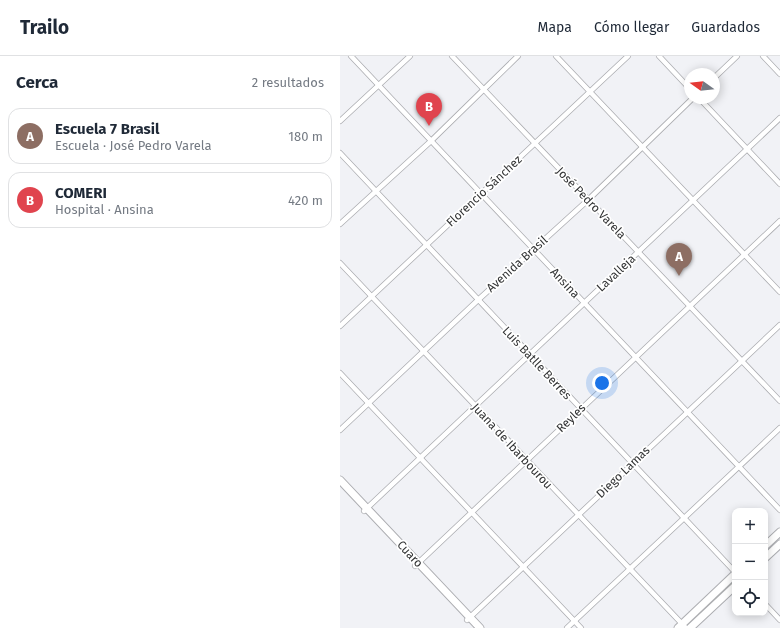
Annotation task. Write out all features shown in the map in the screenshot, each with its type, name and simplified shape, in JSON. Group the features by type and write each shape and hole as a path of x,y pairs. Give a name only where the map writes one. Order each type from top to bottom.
{"street":[{"name":"Ansina","path":"351,56 780,510"},
{"path":"340,121 410,56"},
{"name":"José Pedro Varela","path":"452,56 534,144 690,306 741,362 780,401"},
{"path":"340,224 431,141 518,56"},
{"path":"556,56 694,199 780,292"},
{"name":"Florencio Sánchez","path":"340,326 628,56"},
{"path":"659,56 684,83"},
{"path":"720,72 737,56"},
{"path":"763,56 780,74"},
{"name":"Avenida Brasil","path":"340,430 423,351 588,200 687,104"},
{"path":"705,104 780,184"},
{"name":"Lavalleja","path":"365,509 780,118"},
{"name":"Luis Batlle Berres","path":"340,153 732,570"},
{"name":"Reyles","path":"417,564 780,221"},
{"name":"Juana de Ibarbourou","path":"340,263 682,627"},
{"name":"Diego Lamas","path":"468,618 780,325"},
{"path":"340,372 581,628"},
{"path":"567,628 780,428"},
{"name":"Cuaro","path":"340,480 365,509 468,618 480,628"},
{"name":"Cuaro","path":"340,486 365,509"},
{"path":"767,544 780,532"},
{"path":"768,555 780,544"},
{"path":"682,627 732,576"},
{"path":"690,628 732,589"},
{"path":"768,607 780,620"},
{"name":"Cuaro","path":"468,618 474,628"}],"green space":[{"path":"732,581 732,586 688,624"}],"place":[{"name":"COMERI","path":"429,126"},
{"name":"Escuela 7 Brasil","path":"679,276"}]}
